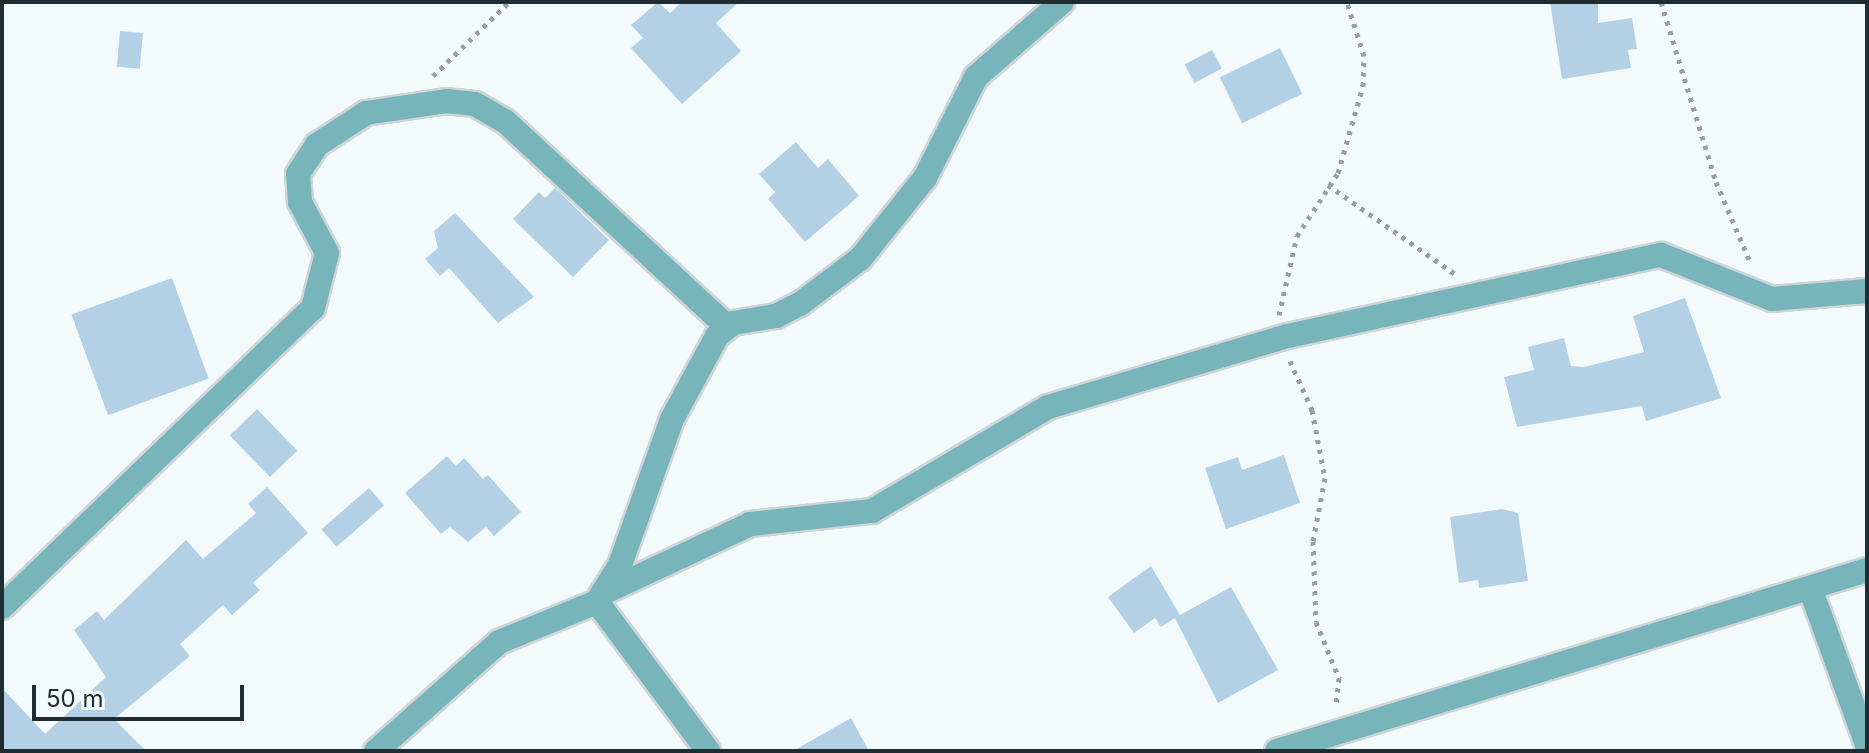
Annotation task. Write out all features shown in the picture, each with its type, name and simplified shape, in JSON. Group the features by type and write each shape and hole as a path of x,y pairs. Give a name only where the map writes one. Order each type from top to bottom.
{"street":[{"path":"600,598 620,565 672,419 726,326 776,316 860,259 925,178 976,77 1062,2"},
{"path":"2,607 313,308 327,253 300,202 298,174 339,127 416,102 475,104 505,121 726,326"},
{"path":"376,751 499,642 600,598 750,524 872,511 1048,407 1278,339 1661,255 1772,299 1867,291"},
{"path":"1277,751 1867,570"},
{"path":"1810,588 1867,745"},
{"path":"600,598 708,751"}],"path":[{"path":"416,102 451,53 509,2"},
{"path":"1305,743 1336,706 1340,686 1316,622 1313,541 1325,495 1322,453 1312,410 1278,339 1297,236 1342,164 1364,78 1347,2"},
{"path":"1661,2 1716,182 1772,299"},
{"path":"1328,185 1487,295"}],"building":[{"path":"658,2 670,13 682,2 739,2 716,23 741,51 682,104 631,48 643,38 631,25"},
{"path":"1550,2 1598,2 1598,23 1632,18 1637,49 1628,50 1631,68 1562,79"},
{"path":"120,31 143,33 140,69 117,67"},
{"path":"1280,48 1302,94 1242,123 1220,77"},
{"path":"1212,50 1222,69 1194,83 1185,65"},
{"path":"796,142 818,168 828,159 859,196 805,242 768,199 775,192 759,174"},
{"path":"555,188 609,240 573,277 513,219 539,192 545,198"},
{"path":"455,213 534,297 498,323 449,268 440,276 425,259 438,248 434,231"},
{"path":"172,278 209,379 108,415 71,315"},
{"path":"1685,298 1721,398 1646,421 1642,406 1517,427 1504,377 1534,370 1528,347 1564,338 1571,366 1584,367 1644,352 1633,316"},
{"path":"257,409 297,451 270,477 230,435"},
{"path":"1284,455 1300,503 1226,529 1205,468 1238,457 1242,470"},
{"path":"447,456 456,466 464,458 483,479 488,475 521,512 494,536 486,527 468,542 450,527 441,534 405,493"},
{"path":"267,487 308,533 253,583 260,590 232,615 223,605 180,644 190,656 114,719 146,751 2,751 2,688 45,734 106,677 74,630 97,611 104,620 186,540 203,559 256,513 248,504"},
{"path":"369,488 384,505 337,547 321,529"},
{"path":"1502,509 1518,513 1528,581 1479,588 1478,580 1459,583 1450,517"},
{"path":"1151,566 1180,615 1231,587 1278,670 1218,703 1175,618 1161,627 1155,618 1134,633 1108,597"},
{"path":"851,718 869,751 793,751"}]}
